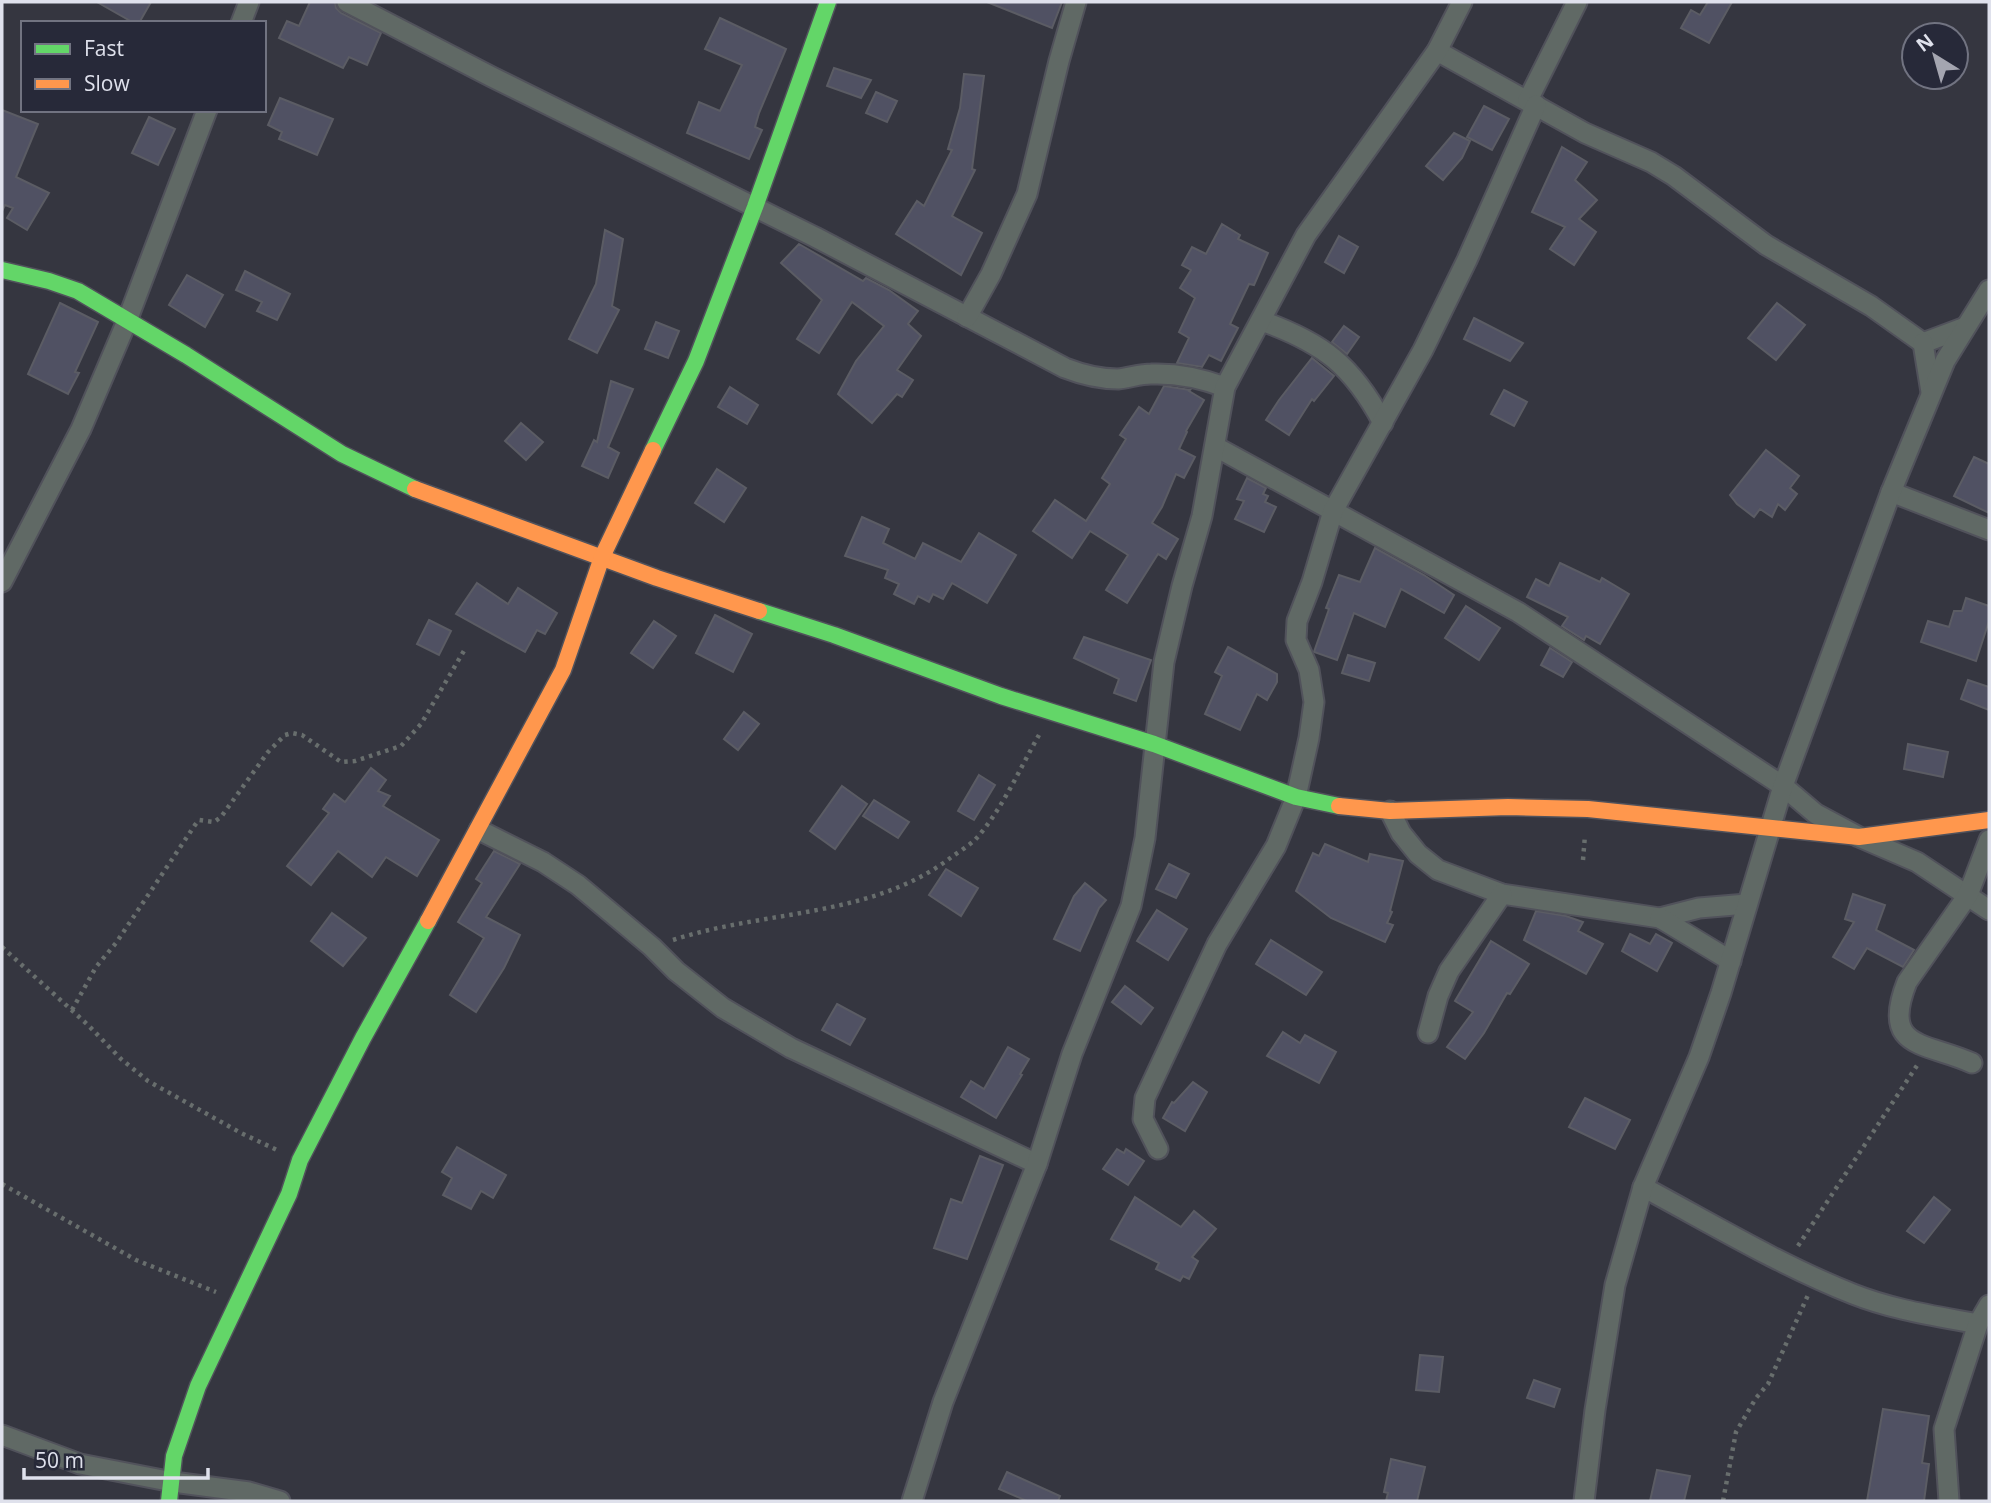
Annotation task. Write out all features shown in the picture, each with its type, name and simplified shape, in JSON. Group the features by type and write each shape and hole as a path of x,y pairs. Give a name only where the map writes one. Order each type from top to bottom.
{"street":[{"path":"242,21 249,2"},
{"path":"346,2 755,207 1065,368 1088,376 1119,379 1149,374 1173,374 1226,387"},
{"path":"171,1492 174,1456 198,1386 289,1194 300,1160 363,1038 480,830 564,670 602,557 696,361 755,207 828,2"},
{"path":"967,317 1027,194 1076,2"},
{"path":"912,1501 943,1402 1037,1164 1072,1054 1131,906 1145,838 1164,662 1202,516 1226,387 1306,235 1437,51 1462,2"},
{"path":"1158,1149 1143,1119 1145,1098 1217,944 1276,846 1296,797 1314,702 1309,670 1296,640 1297,621 1312,582 1333,511 1423,350 1467,260 1532,102 1577,2"},
{"path":"1437,51 1585,134 1651,162 1674,176 1766,245 1859,299 1923,343 1931,392"},
{"path":"2,582 81,429 127,321 207,112"},
{"path":"2,270 78,291 208,368 342,454 433,497 499,523 834,635 1051,713 1154,744 1296,797 1339,806 1390,811 1507,807 1588,810 1859,837 1989,820"},
{"path":"1584,1501 1602,1358 1615,1285 1643,1187 1699,1057 1731,961 1783,786 1891,492 1931,392 1963,328 1989,290"},
{"path":"1262,321 1295,333 1333,356 1361,386 1383,424"},
{"path":"1923,343 1963,328"},
{"path":"1216,447 1518,612 1783,786 1816,814 1859,837 1917,862 1989,910"},
{"path":"1891,492 1989,530"},
{"path":"1390,811 1401,833 1418,854 1438,870 1502,894 1660,918 1731,961"},
{"path":"480,830 543,862 578,885 652,947 676,971 723,1008 791,1048 1037,1164"},
{"path":"1972,1063 1907,1038 1901,1031 1899,1017 1901,996 1907,982 1968,895 1989,840"},
{"path":"1427,1034 1438,996 1449,971 1502,894"},
{"path":"1660,918 1699,908 1746,904"},
{"path":"1643,1187 1787,1265 1855,1295 1907,1311 1978,1324"},
{"path":"1949,1501 1944,1429 1978,1324 1989,1305"},
{"path":"2,1435 80,1464 171,1492 249,1492 279,1501"}],"path":[{"path":"72,1010 96,967 116,943 195,825 199,820 214,822 221,817 268,752 285,736 292,733 302,734 341,762 355,761 401,746 421,724 465,649"},
{"path":"652,947 701,931 832,907 901,887 928,875 973,842 995,814 1051,713"},
{"path":"2,947 148,1081 241,1133 300,1160"},
{"path":"1787,1265 1928,1048"},
{"path":"2,1184 136,1261 237,1301"},
{"path":"1723,1501 1736,1432 1756,1398 1768,1384 1816,1278"}],"building":[{"path":"97,2 151,2 140,21 130,21"},
{"path":"310,2 335,2 341,13 381,33 367,65 349,57 343,68 279,38 287,21 299,26"},
{"path":"987,2 1062,2 1052,28"},
{"path":"1708,2 1732,2 1709,43 1681,28 1691,10 1700,15"},
{"path":"720,18 786,49 759,113 755,127 762,130 749,159 687,133 699,102 720,111 742,65 705,49"},
{"path":"834,68 871,80 861,98 827,86"},
{"path":"964,74 984,76 972,169 975,170 952,216 982,233 961,275 896,234 917,201 924,206 952,150 948,149 960,108"},
{"path":"876,92 897,101 887,122 866,113"},
{"path":"280,98 333,119 317,155 279,139 282,132 268,125"},
{"path":"1484,106 1509,119 1492,150 1467,137"},
{"path":"2,110 38,124 16,177 49,193 27,230 7,218 13,208 5,205 2,211"},
{"path":"149,117 175,129 158,165 132,153"},
{"path":"1454,133 1470,141 1462,158 1443,180 1426,166"},
{"path":"1562,147 1587,162 1575,180 1597,200 1579,219 1596,232 1574,265 1550,249 1565,227 1532,212"},
{"path":"1222,224 1240,235 1238,239 1268,253 1254,285 1249,284 1230,324 1238,328 1221,361 1209,355 1202,367 1177,363 1189,338 1179,332 1195,298 1180,288 1191,270 1182,265 1192,247 1206,254"},
{"path":"605,230 623,239 612,306 619,310 597,353 569,339 596,284"},
{"path":"1339,236 1358,247 1344,273 1325,262"},
{"path":"799,244 863,281 866,278 889,290 918,311 908,324 921,336 897,370 913,380 902,397 897,394 872,423 838,394 856,361 884,326 852,302 819,353 797,339 822,300 781,263"},
{"path":"245,271 290,294 277,320 257,311 262,302 236,290"},
{"path":"187,275 223,295 205,327 169,305"},
{"path":"60,303 98,322 68,394 28,374"},
{"path":"1777,303 1805,325 1776,360 1748,338"},
{"path":"1474,318 1523,343 1510,361 1464,339"},
{"path":"656,322 679,331 668,358 645,349"},
{"path":"1344,326 1359,337 1347,354 1332,342"},
{"path":"1312,358 1334,376 1314,401 1312,399 1289,435 1266,420"},
{"path":"611,381 633,389 608,447 619,453 608,478 582,466 594,440 597,442"},
{"path":"1164,386 1190,390 1204,400 1179,449 1195,457 1184,478 1176,474 1152,523 1178,539 1166,559 1158,554 1127,603 1106,590 1128,555 1090,531 1072,558 1033,531 1055,500 1086,521 1110,484 1102,478 1126,439 1120,435 1139,407 1149,414"},
{"path":"730,387 758,405 747,424 718,407"},
{"path":"1504,390 1527,402 1514,426 1491,414"},
{"path":"521,423 543,442 526,460 505,441"},
{"path":"1766,450 1799,476 1790,488 1797,494 1785,510 1778,504 1772,517 1760,509 1754,517 1730,495"},
{"path":"1974,457 1989,464 1989,513 1954,496"},
{"path":"717,469 746,488 724,522 695,503"},
{"path":"1247,478 1266,488 1263,494 1268,496 1265,502 1276,507 1264,532 1235,519 1244,501 1237,499"},
{"path":"862,517 889,529 883,543 915,559 923,543 961,562 979,533 1016,555 987,603 952,583 943,599 933,594 929,602 918,596 914,604 894,594 899,584 885,578 888,570 845,556"},
{"path":"1375,548 1454,595 1444,613 1401,589 1385,627 1354,613 1337,660 1314,652 1329,609 1326,608 1339,575 1360,582"},
{"path":"1560,563 1600,582 1602,578 1629,594 1600,644 1586,636 1584,640 1562,626 1568,617 1527,597 1536,579 1549,586"},
{"path":"477,583 508,604 518,588 557,613 545,634 537,630 525,652 456,614"},
{"path":"1966,598 1989,606 1989,621 1976,661 1921,642 1928,621 1949,627 1954,611 1962,611"},
{"path":"1466,606 1500,628 1479,660 1445,638"},
{"path":"715,615 752,634 733,672 696,653"},
{"path":"429,620 451,631 439,655 417,644"},
{"path":"654,621 676,636 653,668 631,653"},
{"path":"1084,637 1151,660 1136,701 1114,693 1119,679 1074,658"},
{"path":"1228,647 1277,674 1277,682 1267,700 1257,694 1240,730 1205,714 1222,676 1215,672"},
{"path":"1550,648 1572,662 1563,677 1541,665"},
{"path":"1348,655 1375,663 1369,681 1342,673"},
{"path":"1968,680 1989,687 1989,710 1961,699"},
{"path":"744,712 759,724 738,750 724,739"},
{"path":"1908,744 1948,752 1943,777 1904,769"},
{"path":"371,768 386,780 378,791 390,796 383,806 439,840 417,876 386,857 372,877 338,851 311,885 287,866 329,813 323,809 334,794 345,802"},
{"path":"979,775 995,785 974,820 958,811"},
{"path":"842,786 867,804 835,849 810,831"},
{"path":"874,800 909,822 898,838 863,816"},
{"path":"1325,844 1368,862 1370,854 1403,861 1387,923 1393,925 1385,942 1331,918 1296,891 1313,853 1319,856"},
{"path":"494,851 520,864 486,917 520,935 504,968 476,1012 450,995 484,938 458,922 482,883 476,879"},
{"path":"1169,864 1189,874 1176,898 1156,889"},
{"path":"946,869 978,888 961,916 929,895"},
{"path":"1085,883 1106,900 1099,908 1080,951 1054,939 1074,896"},
{"path":"1853,894 1885,905 1876,930 1914,950 1903,967 1867,948 1854,969 1833,957 1854,922 1845,919"},
{"path":"1157,910 1187,929 1168,960 1137,941"},
{"path":"1536,911 1583,922 1578,931 1603,944 1586,974 1524,940"},
{"path":"332,913 366,938 343,966 311,941"},
{"path":"1630,934 1650,944 1656,934 1672,943 1657,971 1622,951"},
{"path":"1271,940 1322,972 1306,995 1256,964"},
{"path":"1491,941 1529,964 1465,1059 1447,1047 1473,1012 1455,1001"},
{"path":"1125,986 1153,1008 1141,1024 1112,1002"},
{"path":"837,1004 865,1019 850,1045 822,1030"},
{"path":"1283,1032 1300,1043 1305,1035 1336,1052 1319,1083 1267,1056"},
{"path":"1008,1047 1029,1059 996,1118 961,1097 971,1081 984,1089"},
{"path":"1193,1082 1207,1092 1185,1131 1163,1118 1172,1102 1174,1103"},
{"path":"1585,1098 1630,1120 1615,1149 1569,1127"},
{"path":"457,1147 506,1175 493,1198 481,1191 471,1209 443,1195 452,1178 442,1172"},
{"path":"1117,1149 1124,1153 1126,1149 1144,1161 1128,1185 1103,1169"},
{"path":"980,1156 1003,1165 967,1259 934,1248 951,1199 962,1203"},
{"path":"1135,1197 1181,1227 1194,1211 1216,1229 1192,1257 1198,1261 1189,1279 1183,1276 1180,1281 1156,1269 1159,1263 1111,1239"},
{"path":"1934,1197 1950,1210 1924,1243 1907,1231"},
{"path":"1420,1355 1443,1357 1439,1392 1416,1390"},
{"path":"1534,1380 1560,1389 1554,1407 1527,1398"},
{"path":"1883,1409 1929,1416 1922,1463 1929,1464 1924,1501 1867,1501"},
{"path":"1391,1459 1425,1467 1417,1501 1386,1501 1388,1493 1384,1492"},
{"path":"1657,1470 1690,1476 1684,1501 1650,1501"},
{"path":"1007,1472 1060,1496 1058,1501 1027,1501 999,1489"}],"traffic: fast":[{"path":"653,450 696,361 755,207 828,2"},
{"path":"2,270 78,291 186,355 342,454 415,489"},
{"path":"759,611 834,635 1001,696 1154,744 1296,797 1339,806"},
{"path":"169,1501 174,1456 198,1386 289,1194 300,1160 428,921"}],"traffic: slow":[{"path":"428,921 563,670 602,557 653,450"},
{"path":"415,489 657,578 759,611"},
{"path":"1339,806 1390,811 1508,807 1588,809 1859,837 1989,820"}]}
